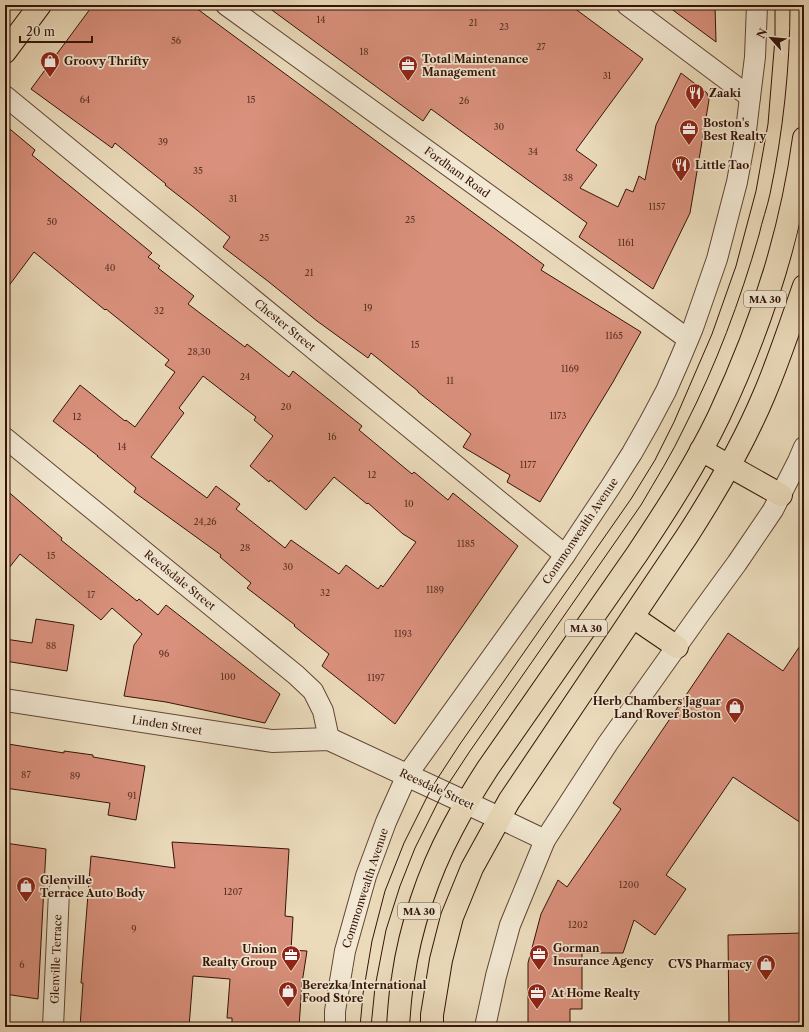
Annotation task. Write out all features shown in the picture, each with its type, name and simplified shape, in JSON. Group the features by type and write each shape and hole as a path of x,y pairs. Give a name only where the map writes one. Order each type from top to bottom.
{"main road":[{"path":"5,52 40,5"},
{"name":"MA 30","path":"398,1027 402,979 416,919 426,889 452,829 466,803 500,751 661,519 719,416 748,347 773,276 794,194 804,138"},
{"name":"MA 30","path":"432,1027 432,1015 441,960 452,917 472,868 509,801 707,506 730,466 799,319 804,286"},
{"path":"701,450 781,495"},
{"path":"633,617 677,646"}],"street":[{"name":"Fordham Road","path":"226,5 688,339"},
{"path":"627,5 750,97"},
{"name":"Commonwealth Avenue","path":"335,1027 335,1011 345,951 366,876 386,822 407,775 565,555 611,486 642,435 666,391 688,339 717,259 737,182 755,57 757,5"},
{"name":"Chester Street","path":"5,96 565,555"},
{"name":"Reedsdale Street","path":"5,438 296,675 313,691 323,711 329,739"},
{"path":"485,1027 496,976 510,925 545,840 608,743 737,563 773,510 804,447"},
{"name":"Linden Street","path":"5,700 272,741 329,739"},
{"name":"Reesdale Street","path":"329,739 545,840"},
{"name":"Glenville Terrace","path":"53,1027 59,891"}],"building":[{"path":"93,5 192,5 544,265 541,270 641,332 613,382 540,502 507,482 510,475 463,447 471,434 371,353 368,358 317,321 223,247 230,237 165,185 166,184 115,143 112,148 31,89"},
{"path":"265,5 570,5 643,59 576,150 597,165 580,188 618,207 626,189 633,192 639,176 645,180 656,125 681,73 707,93 709,100 690,213 653,289 579,237 587,223 431,109 423,121"},
{"path":"666,5 715,5 716,42"},
{"path":"5,125 35,150 32,155 152,253 148,257 160,266 158,268 194,296 188,304 245,347 247,344 289,377 293,371 362,426 359,430 412,474 414,472 448,500 453,493 518,546 395,724 322,666 329,654 294,626 295,625 247,588 251,583 220,557 221,555 134,492 136,488 53,421 80,385 125,421 126,420 135,427 175,372 165,365 169,360 34,252 5,291","holes":["203,376 256,417 254,420 273,436 250,466 269,482 270,480 306,510 334,477 367,504 368,503 403,534 416,542 383,587 381,585 378,589 346,565 339,574 291,540 285,548 236,509 240,504 216,486 207,498 151,457 184,413 179,408"]},
{"path":"5,489 62,538 61,540 137,601 139,599 158,615 166,605 280,694 265,723 166,702 124,696 134,645 142,634 112,608 101,620 20,554 5,573"},
{"path":"36,619 74,625 67,671 5,661 5,639 32,643"},
{"name":"Herb Chambers Jaguar Land Rover Boston","path":"728,633 783,671 804,640 804,825 733,777 666,875 686,889 655,935 634,920 623,953 582,953 582,1009 570,1009 570,1027 528,1027 528,963 541,914 558,880 567,887 621,809 613,803"},
{"path":"8,744 64,753 64,751 93,755 93,757 145,766 136,820 108,815 110,803 5,788 5,761"},
{"path":"172,842 289,849 285,916 293,917 291,950 307,951 302,983 299,1027 232,1027 232,1018 227,1018 230,979 193,976 189,1027 80,1027 83,983 81,983 91,856 175,868"},
{"path":"5,843 46,849 38,999 5,994"},
{"name":"CVS Pharmacy","path":"804,933 804,1027 729,1027 728,935"}],"tram line":[{"path":"360,1027 363,994 372,941 385,891 404,843 432,787 460,744 631,499 655,460 674,422 712,334 736,266 756,191 768,124 775,38 775,5"},
{"path":"371,1027 375,987 386,930 400,886 415,848 443,792 641,505 680,436 717,356 744,284 770,194 779,147 785,100 789,52 790,5"}],"place":[{"name":"Groovy Thrifty","path":"50,78"},
{"name":"Total Maintenance Management","path":"408,82"},
{"name":"Zaaki","path":"695,110"},
{"name":"Boston's Best Realty","path":"689,146"},
{"name":"Little Tao","path":"681,182"},
{"name":"Herb Chambers Jaguar Land Rover Boston","path":"735,724"},
{"name":"Glenville Terrace Auto Body","path":"26,903"},
{"name":"Gorman Insurance Agency","path":"539,971"},
{"name":"Union Realty Group","path":"291,972"},
{"name":"CVS Pharmacy","path":"766,981"},
{"name":"Berezka International Food Store","path":"288,1008"},
{"name":"At Home Realty","path":"537,1010"}]}
